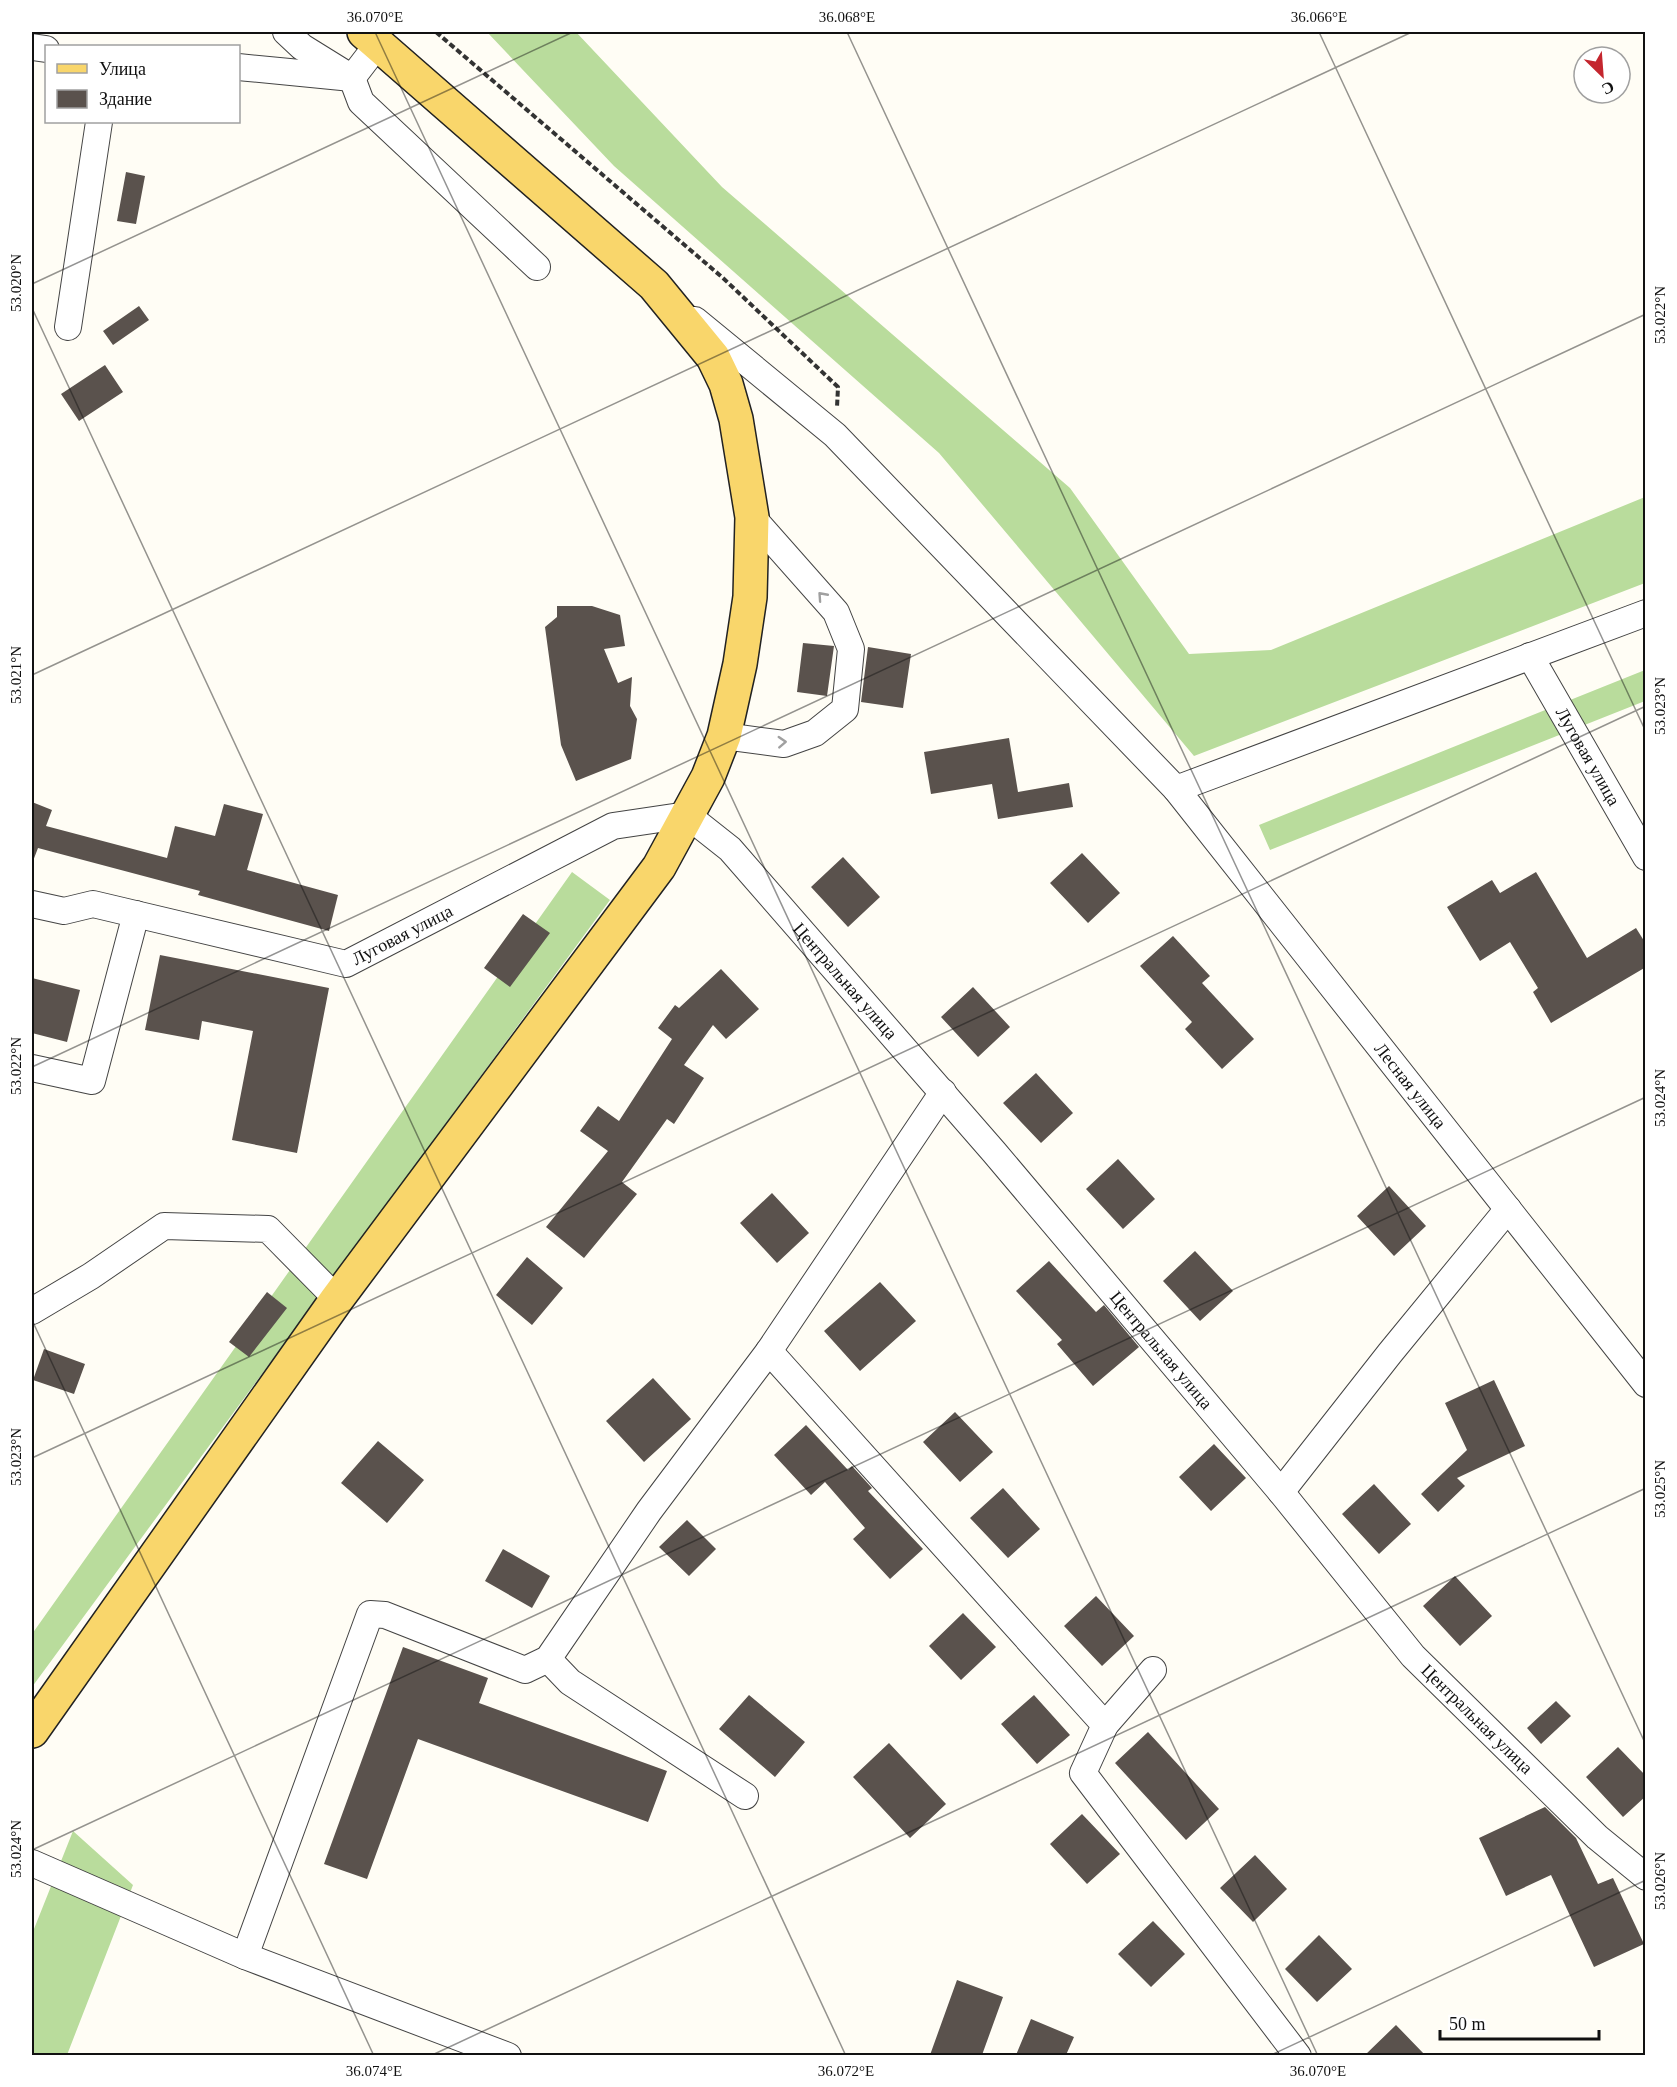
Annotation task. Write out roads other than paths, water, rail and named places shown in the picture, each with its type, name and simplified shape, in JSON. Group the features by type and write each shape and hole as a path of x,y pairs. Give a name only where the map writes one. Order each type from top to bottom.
{"main road":[{"path":"32,1731 337,1299 659,867 708,777 724,736 740,664 750,597 752,517 736,419 726,384 713,357 654,285 371,38"}],"street":[{"path":"286,32 302,47 352,78 361,102 537,267"},
{"path":"352,78 371,38"},
{"path":"240,67 352,78"},
{"path":"68,327 99,123"},
{"name":"Лесная улица","path":"654,285 835,435 1176,789 1646,1384"},
{"path":"724,736 784,744 815,733 845,709 851,649 836,612 752,517"},
{"path":"1176,789 1646,613"},
{"name":"Луговая улица","path":"1530,656 1646,857"},
{"name":"Луговая улица","path":"32,904 64,911 93,903 346,964 613,826 687,815"},
{"name":"Центральная улица","path":"687,815 730,849 943,1092 1281,1492 1413,1656 1597,1837 1646,1877"},
{"path":"32,1068 92,1081 136,914"},
{"path":"245,1956 370,1614 385,1615 525,1670 549,1659 649,1511 769,1351 943,1092"},
{"path":"1281,1492 1390,1353 1508,1209"},
{"path":"32,1311 91,1276 164,1226 268,1229 337,1299"},
{"path":"769,1351 1105,1725"},
{"path":"549,1659 570,1682 745,1796"},
{"path":"1152,1670 1105,1725 1083,1773 1298,2055"},
{"path":"32,1863 245,1956 508,2055"}]}
